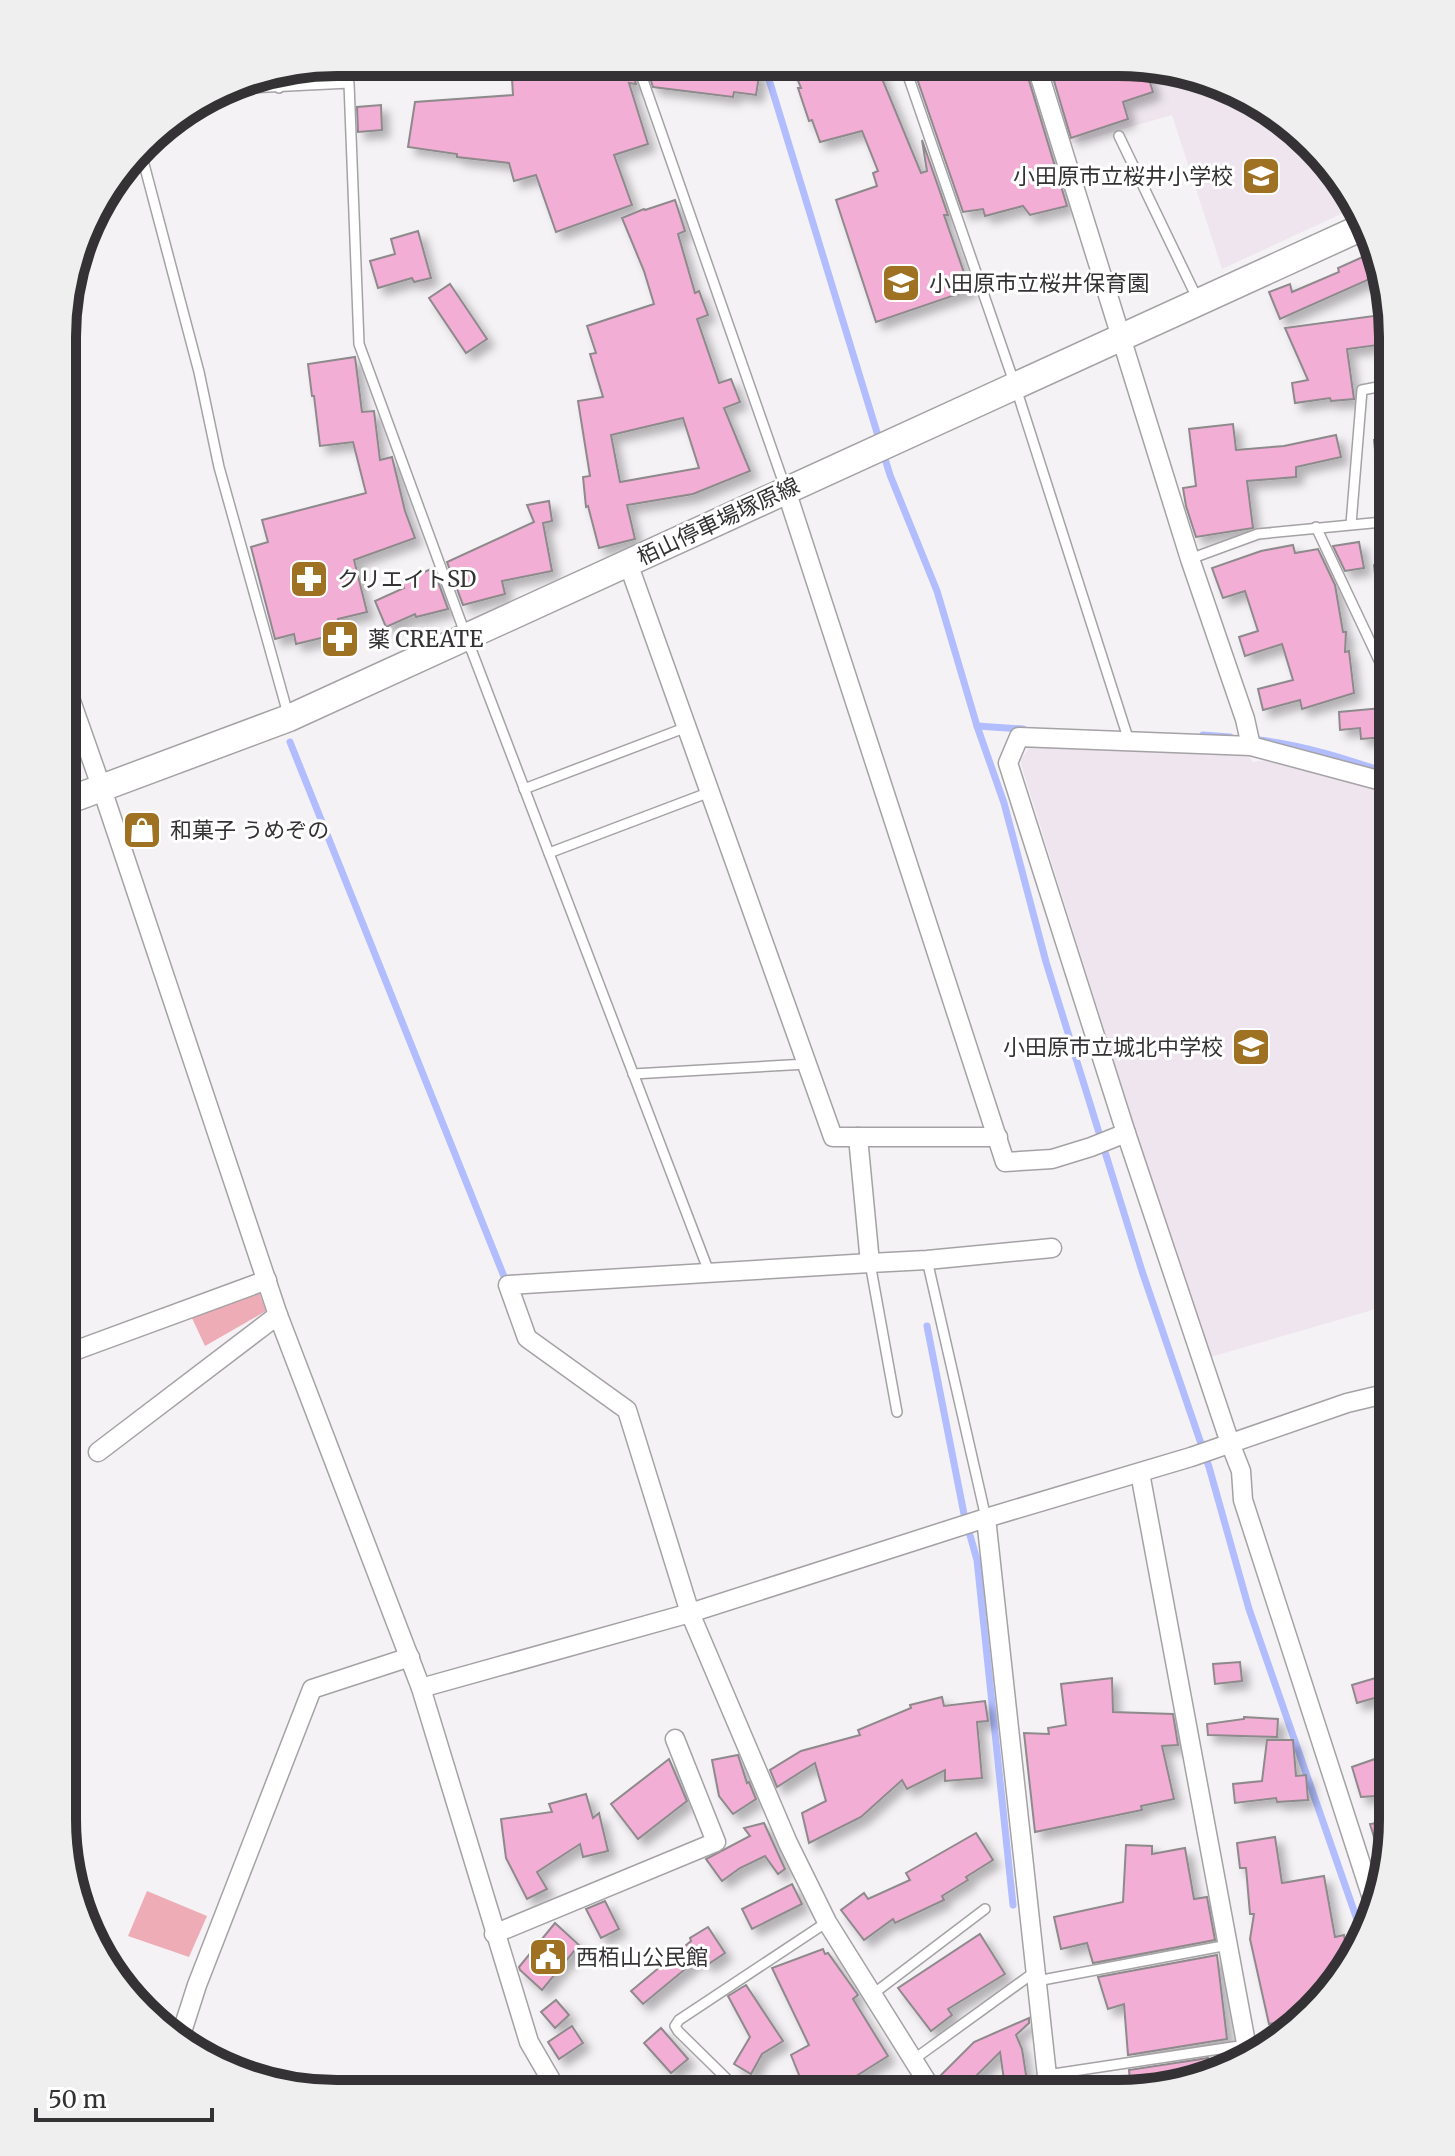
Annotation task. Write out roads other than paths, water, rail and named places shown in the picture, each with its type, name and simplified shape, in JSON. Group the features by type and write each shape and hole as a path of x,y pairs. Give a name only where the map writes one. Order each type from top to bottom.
{"main road":[{"name":"栢山停車場塚原線","path":"76,798 289,718 1356,230"}],"street":[{"path":"1040,76 1251,746"},
{"path":"786,490 1005,1162 1052,1159 1126,1133"},
{"path":"628,563 833,1137 998,1137"},
{"path":"76,715 278,1315 421,1688 529,2042 551,2080"},
{"path":"1369,1889 1243,1500 1241,1471 1126,1133 1008,763 1019,737 1251,746 1379,780"},
{"path":"858,1137 870,1263"},
{"path":"924,2080 827,1922 788,1843 690,1613 627,1410 527,1338 508,1285 927,1260 1052,1248"},
{"path":"76,1350 267,1280"},
{"path":"98,1452 278,1315"},
{"path":"421,1688 690,1613 1378,1396"},
{"path":"1140,1473 1247,2046"},
{"path":"986,1518 1048,2080"},
{"path":"183,2029 197,1985 312,1689 410,1657"},
{"path":"494,1934 716,1842 675,1739"}],"lane":[{"path":"642,76 786,490"},
{"path":"908,76 1015,385 1129,741"},
{"path":"279,83 279,88"},
{"path":"259,88 349,83 359,344 466,636 709,1272"},
{"path":"1119,136 1199,301"},
{"path":"144,162 199,372 219,467 289,718"},
{"path":"1351,524 1362,390 1379,387"},
{"path":"1190,559 1258,534 1379,522"},
{"path":"1316,527 1379,653"},
{"path":"524,789 687,727"},
{"path":"549,853 710,791"},
{"path":"633,1074 807,1064"},
{"path":"927,1260 986,1518"},
{"path":"870,1263 897,1412"},
{"path":"873,1994 985,1909"},
{"path":"728,2080 675,2026 679,2020 827,1922"},
{"path":"913,2060 1036,1976 1228,1945"},
{"path":"1073,2080 1228,2055"}],"waterway":[{"path":"768,76 890,475 937,591 977,726 1004,803 1046,962 1142,1271 1209,1467 1249,1609 1358,1921"},
{"path":"977,726 1023,729"},
{"path":"1203,735 1230,737"},
{"path":"1259,740 1310,749 1379,770"},
{"path":"290,742 505,1279 513,1278"},
{"path":"927,1326 964,1514 977,1560 1013,1905"}],"place":[{"name":"小田原市立桜井小学校","path":"1261,176"},
{"name":"小田原市立桜井保育園","path":"901,283"},
{"name":"クリエイトSD","path":"309,579"},
{"name":"薬 CREATE","path":"340,639"},
{"name":"和菓子 うめぞの","path":"142,830"},
{"name":"小田原市立城北中学校","path":"1251,1047"},
{"name":"西栢山公民館","path":"548,1957"}]}
